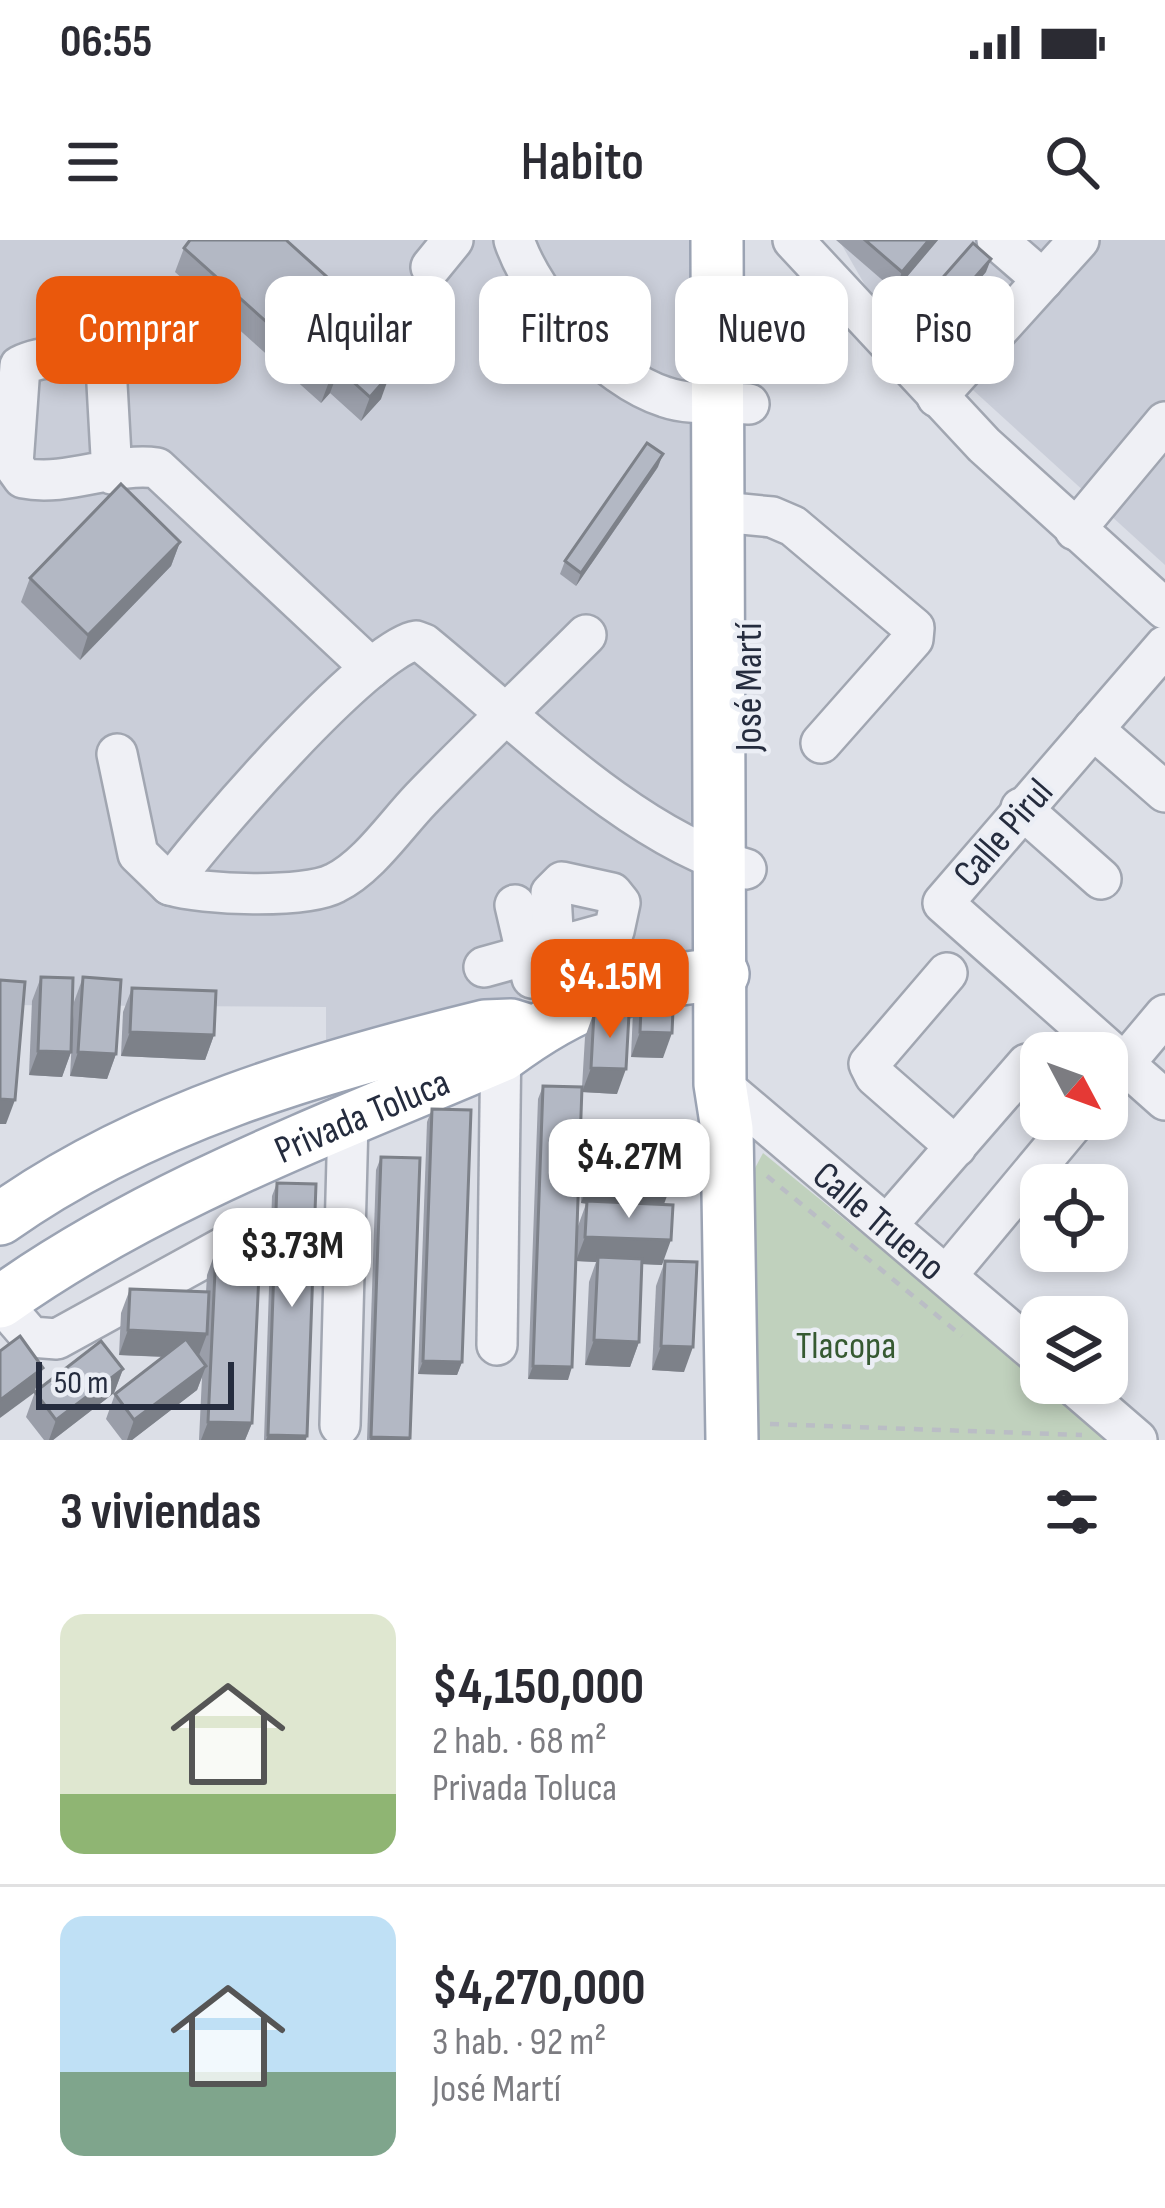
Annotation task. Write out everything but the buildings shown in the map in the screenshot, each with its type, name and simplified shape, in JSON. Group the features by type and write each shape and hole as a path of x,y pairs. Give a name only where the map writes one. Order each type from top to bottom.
{"main road":[{"name":"José Martí","path":"717,240 734,403"},
{"name":"José Martí","path":"729,1127 735,866 734,403 745,240"},
{"name":"José Martí","path":"735,866 724,974 744,1436"},
{"name":"Privada Toluca","path":"0,1302 77,1250 180,1195 348,1121 529,1029 637,984 724,974"},
{"name":"Privada Toluca","path":"0,1219 107,1154 187,1118 529,1029"}],"street":[{"path":"514,240 554,306 616,370 671,400 734,403"},
{"path":"997,240 1043,280"},
{"path":"937,397 1078,240"},
{"path":"807,245 937,397 1165,609"},
{"path":"1075,530 1165,422"},
{"path":"112,474 157,468 371,668"},
{"path":"735,514 772,517 804,532 914,628 914,639 821,742"},
{"path":"117,754 138,854 170,885 197,891 310,890 336,883 586,635"},
{"path":"170,885 261,778 371,668 404,643 416,641 656,832 735,866"},
{"name":"Calle Pirul","path":"1072,1032 944,907 946,894 1165,646"},
{"path":"1093,728 1165,792"},
{"path":"1021,808 1101,879"},
{"path":"497,1346 540,950 515,905"},
{"path":"484,967 540,950"},
{"path":"946,973 869,1064 875,1076 956,1147"},
{"path":"1128,1059 1165,1015"},
{"path":"888,1224 1020,1072"},
{"name":"Calle Pirul","path":"1128,1081 1165,1100"},
{"path":"340,1425 348,1121"},
{"path":"595,1141 729,1127"},
{"name":"Calle Trueno","path":"729,1127 888,1224 946,1275 1020,1360"},
{"path":"946,1275 1059,1140"},
{"path":"0,1302 31,1336 56,1339 226,1246"},
{"path":"1063,1404 1137,1440"}],"path":[{"path":"729,1127 764,1173 976,1348"},
{"path":"744,1436 767,1424 1083,1435 1062,1404"}],"shaded area":[{"path":"0,240 695,240 695,276 675,276 675,384 696,384 700,950 326,1052 326,1007 0,1005"},
{"path":"839,240 1165,240 1165,565 966,384 1014,384 1014,276 872,276 872,297"}],"green space":[{"name":"Tlacopa","path":"763,1153 1020,1362 1020,1404 1072,1404 1116,1440 751,1440 754,1170"}]}
